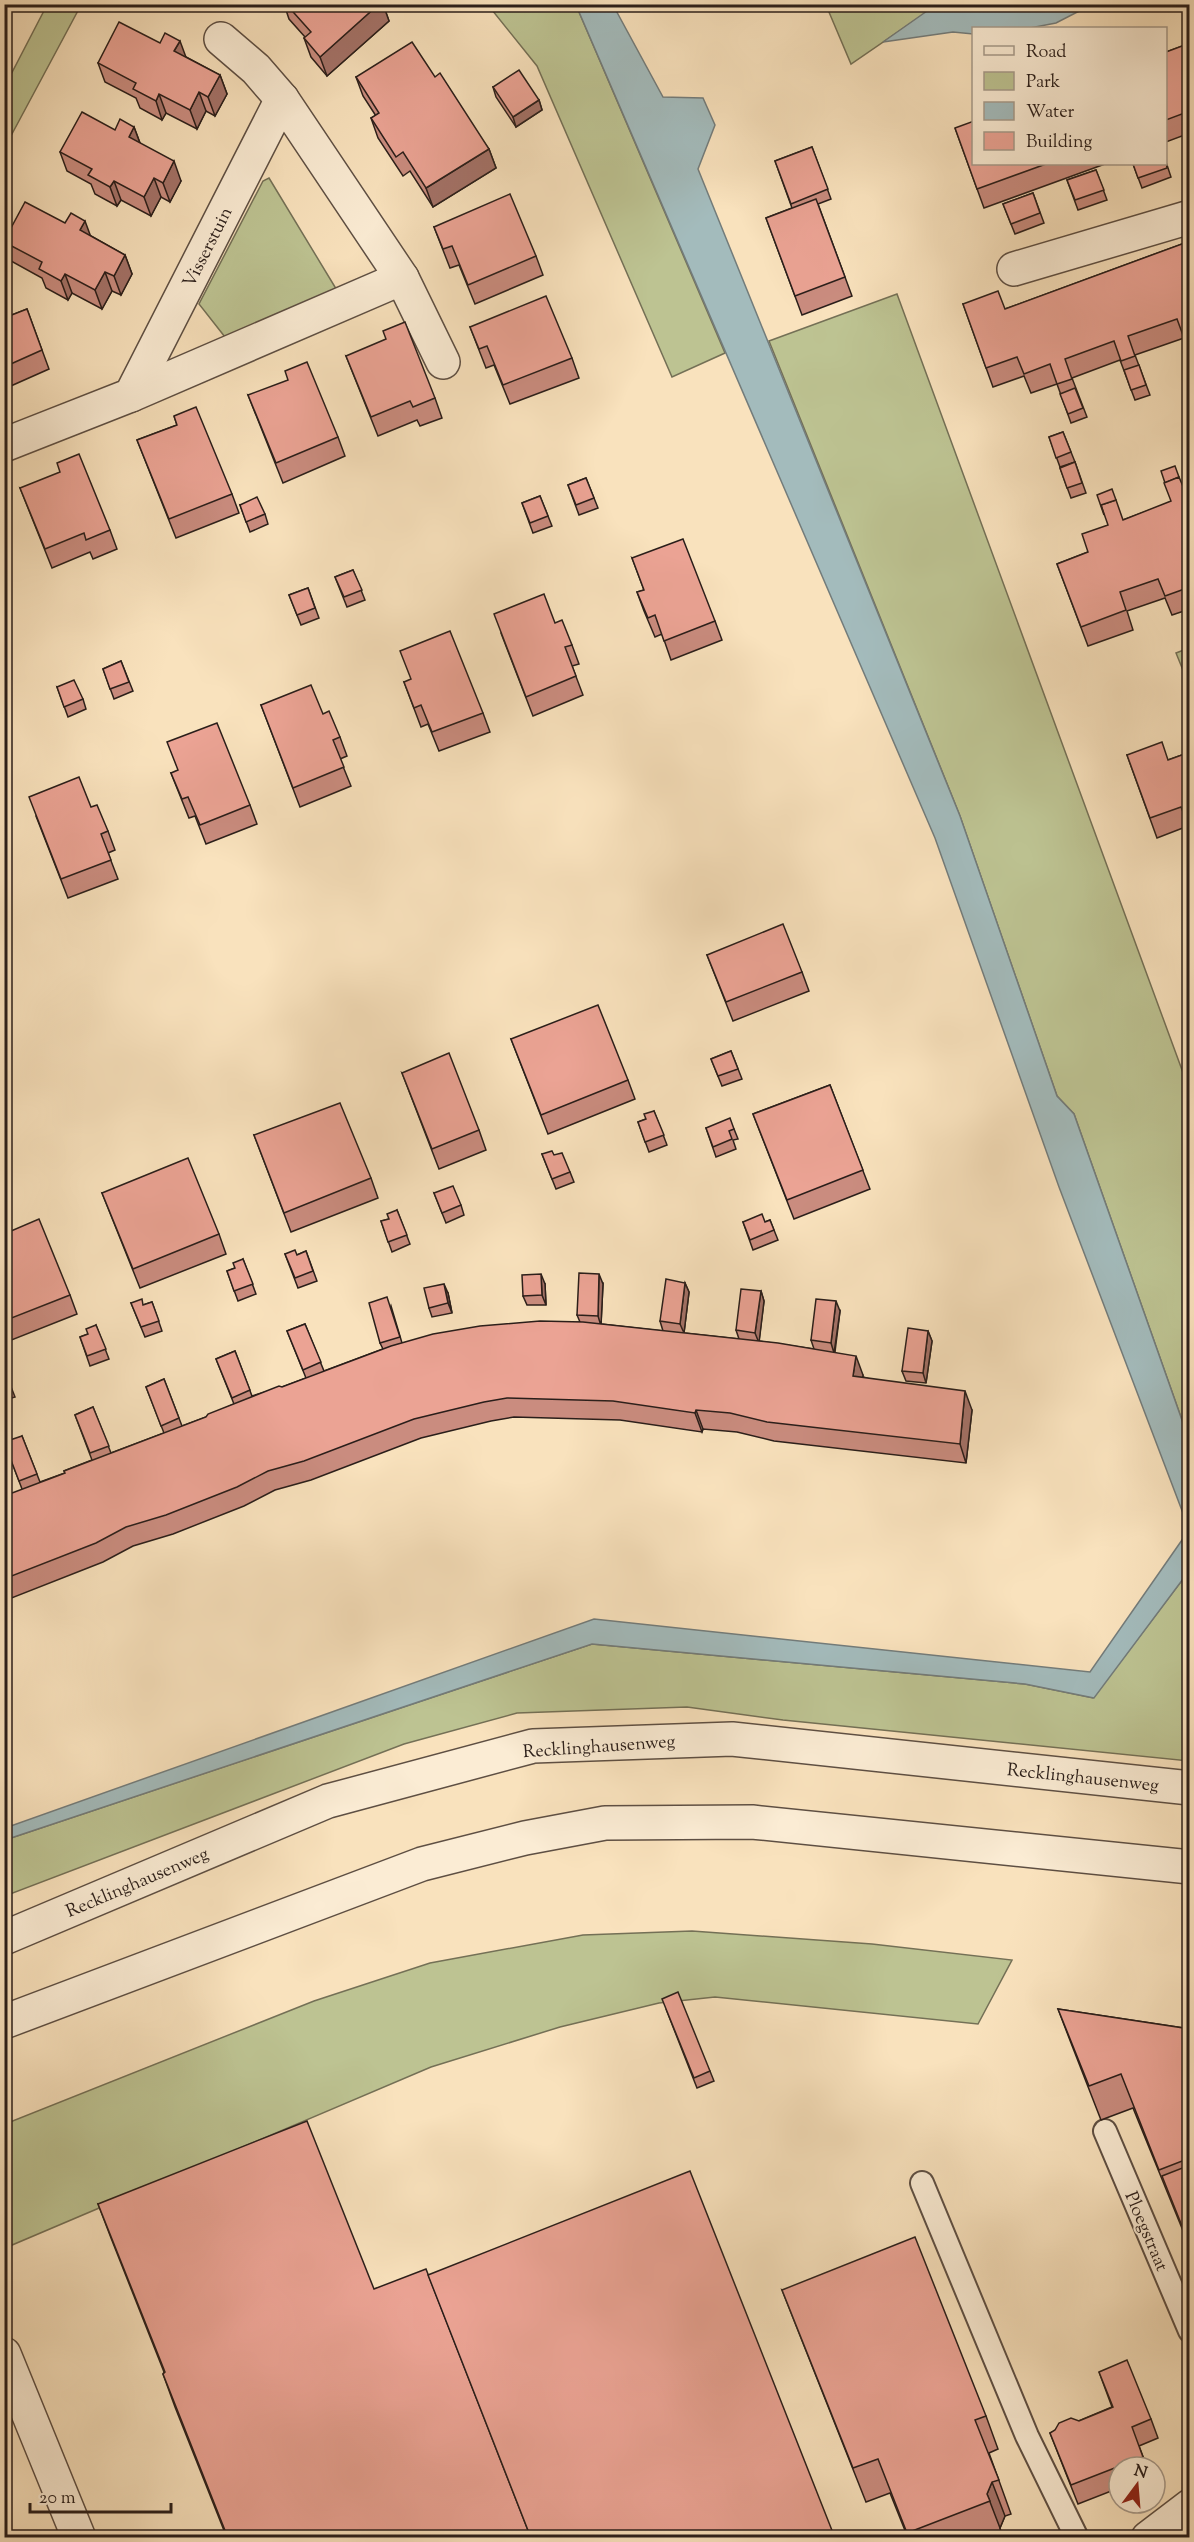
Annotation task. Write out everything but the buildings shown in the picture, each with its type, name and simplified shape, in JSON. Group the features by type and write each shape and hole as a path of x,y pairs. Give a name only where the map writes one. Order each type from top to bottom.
{"street":[{"path":"221,39 256,69 282,99 402,278 444,362"},
{"name":"Visserstuin","path":"131,395 282,99"},
{"path":"1014,269 1190,217"},
{"path":"4,445 131,395 402,278"},
{"name":"Recklinghausenweg","path":"4,1938 328,1801 533,1746 732,1739 1190,1788"},
{"path":"4,2022 422,1864 525,1838 605,1823 752,1822 1190,1867"},
{"path":"4,2354 79,2538"},
{"path":"1148,2538 1190,2506"}],"lane":[{"name":"Ploegstraat","path":"1105,2130 1190,2331"},
{"path":"922,2183 1027,2436 1077,2538"}],"green space":[{"path":"47,5 81,5 5,147 5,86"},
{"path":"488,5 572,5 579,12 725,353 672,377 537,66"},
{"path":"826,5 937,5 851,64"},
{"path":"269,178 338,292 225,337 199,304 263,181"},
{"path":"897,294 1189,1089 1189,1440 1074,1114 1057,1096 960,816 769,341"},
{"path":"1190,648 1189,685 1176,653"},
{"path":"1189,1571 1189,1761 783,1720 687,1707 517,1713 404,1744 5,1896 5,1840 592,1644 1025,1684 1093,1698"},
{"path":"692,1931 872,1944 1012,1960 978,2024 715,1997 659,2003 560,2027 431,2067 5,2248 5,2124 314,2001 430,1963 583,1935"}],"water":[{"path":"937,4 1091,4 1056,23 1035,27 972,27 972,34 953,32 883,42"},
{"path":"572,5 613,5 663,97 703,98 715,125 698,169 960,816 1057,1096 1074,1114 1189,1440 1189,1529 1059,1187 935,838 579,12"},
{"path":"1189,1530 1189,1571 1094,1698 1025,1684 592,1644 5,1840 5,1828 594,1619 1090,1672"}]}
